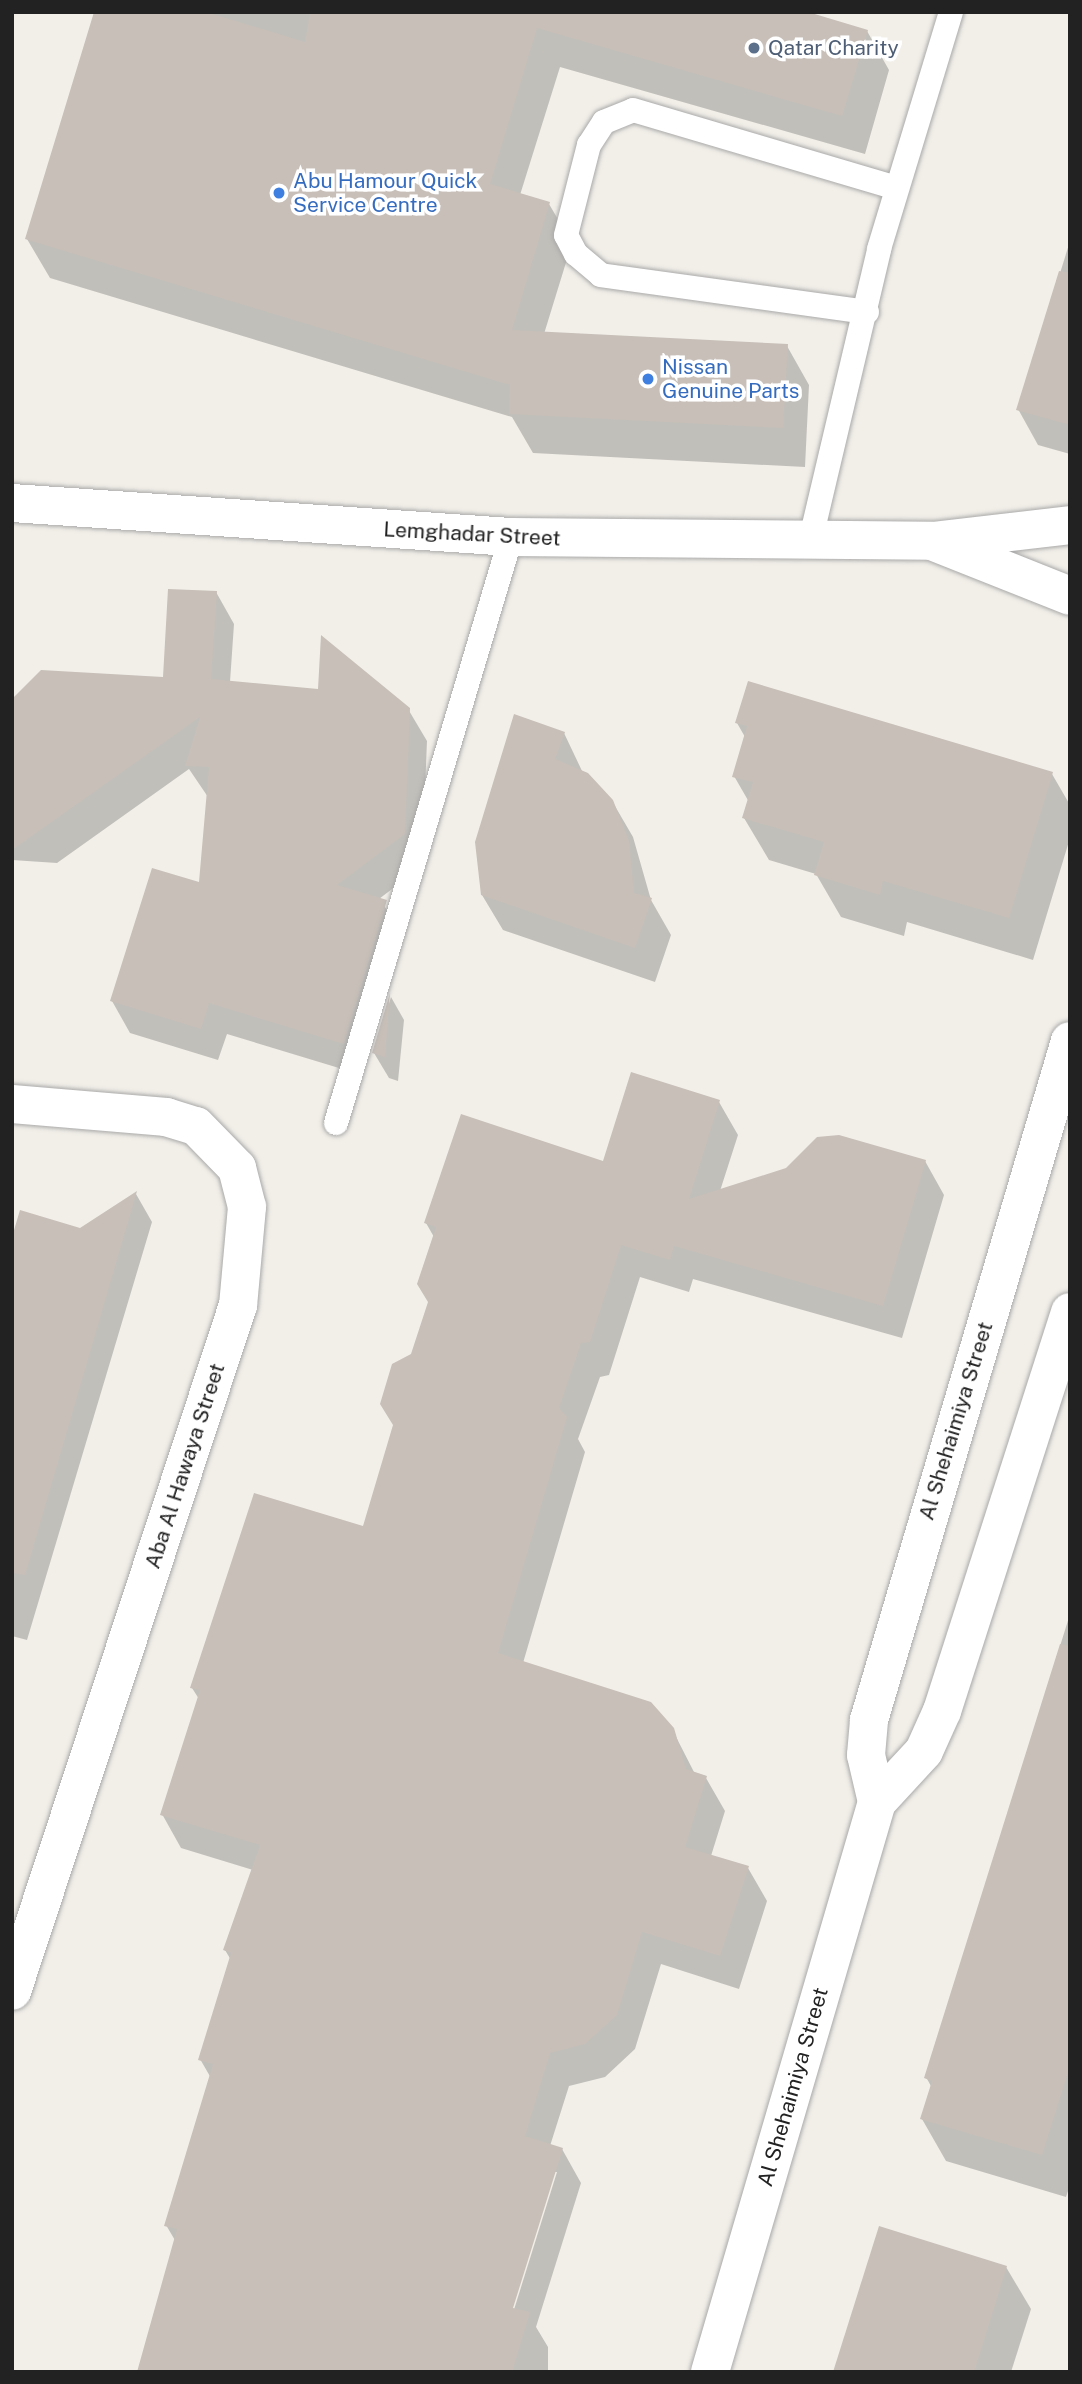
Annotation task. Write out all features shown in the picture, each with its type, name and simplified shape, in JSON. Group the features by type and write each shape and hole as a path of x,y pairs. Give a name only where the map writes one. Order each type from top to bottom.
{"street":[{"name":"Lemghadar Street","path":"12,503 511,537 810,542 932,541 1070,525"},
{"name":"Lemghadar Street","path":"932,541 1070,596"},
{"name":"Al Shehaimiya Street","path":"877,1802 866,1755 869,1720 1070,1041"},
{"name":"Aba Al Hawaya Street","path":"12,1104 166,1117 196,1126 237,1168 247,1207 238,1306 12,1991"},
{"name":"Al Shehaimiya Street","path":"710,2372 877,1802 924,1751 942,1711 1059,1360 1070,1312"}],"lane":[{"path":"810,542 897,188 951,12"},
{"path":"867,312 601,275 576,254 566,234 589,145 604,122 633,110 897,188"},
{"path":"336,1123 511,537"}],"building":[{"name":"Abu Hamour Quick Service Centre","path":"94,12 206,12 305,42 310,12 808,12 868,30 842,116 537,28 490,184 550,202 512,330 788,344 783,428 509,414 510,385 25,239"},
{"path":"1059,271 1070,273 1070,425 1016,410"},
{"path":"168,589 217,591 211,679 318,689 321,635 410,708 405,834 337,885 387,900 344,1044 209,1003 201,1029 110,1001 152,868 199,882 209,767 185,766 200,717 12,850 12,699 41,670 163,677"},
{"path":"748,681 1053,772 1009,918 883,881 880,895 814,875 824,842 742,818 753,782 732,777 747,726 735,723"},
{"path":"514,714 565,732 555,759 588,773 613,800 629,841 634,893 652,898 635,948 481,895 475,842"},
{"path":"390,993 385,1057 372,1053"},
{"path":"631,1072 720,1100 689,1199 786,1168 817,1137 839,1135 926,1160 883,1306 674,1246 670,1260 621,1245 590,1342 581,1343 559,1408 567,1417 498,1653 651,1702 674,1728 686,1769 707,1776 685,1847 749,1866 720,1956 642,1932 617,2015 585,2044 550,2053 525,2136 563,2148 513,2308 530,2312 512,2372 137,2372 177,2229 164,2226 213,2064 198,2060 231,1953 223,1950 260,1845 160,1815 200,1690 190,1688 254,1493 363,1526 393,1425 380,1404 392,1364 411,1354 428,1302 417,1284 436,1227 424,1223 461,1114 603,1161"},
{"path":"137,1191 25,1575 12,1573 12,1237 20,1210 80,1228"},
{"path":"1060,1644 1070,1646 1070,2066 1042,2155 920,2119 932,2081 924,2078"},
{"path":"879,2226 1007,2266 974,2372 833,2372"}],"place":[{"name":"Qatar Charity","path":"754,48"},
{"name":"Abu Hamour Quick Service Centre","path":"279,193"},
{"name":"Nissan Genuine Parts","path":"648,379"}]}
